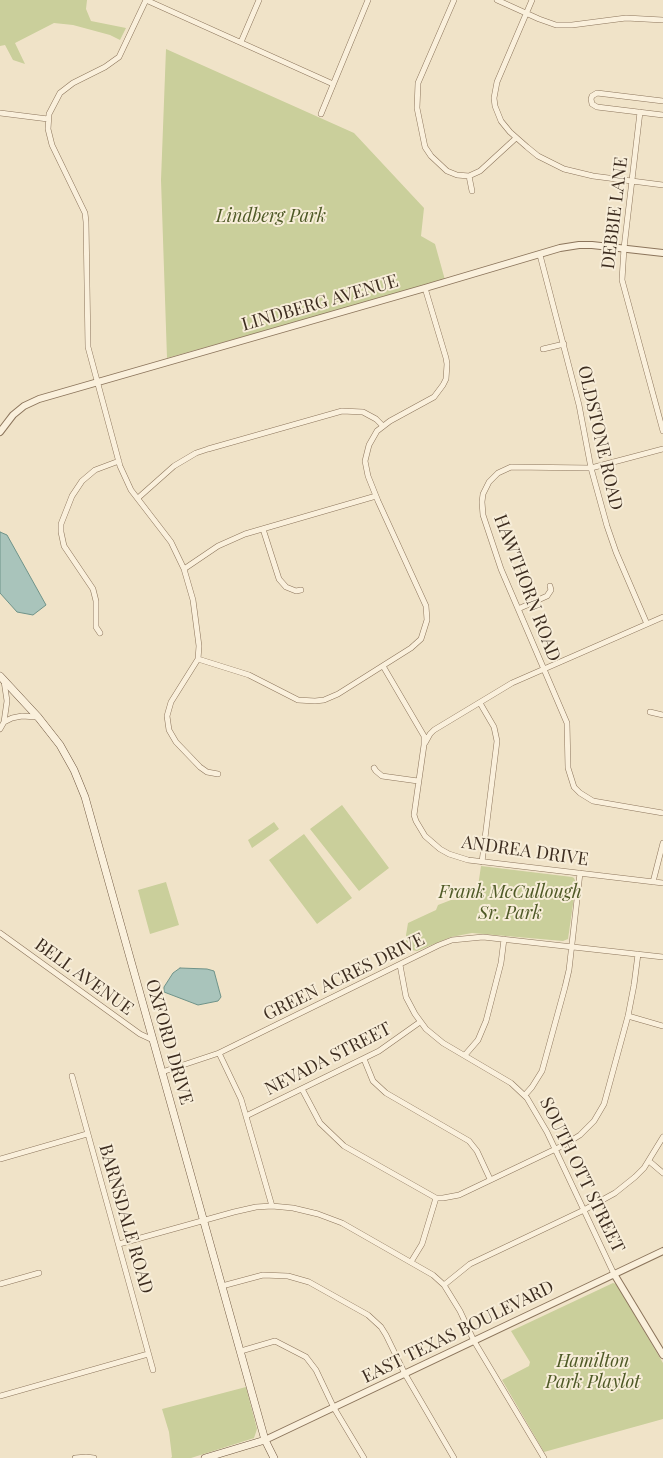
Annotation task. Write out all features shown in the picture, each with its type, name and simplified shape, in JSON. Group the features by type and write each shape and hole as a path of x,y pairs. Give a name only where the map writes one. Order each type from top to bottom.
{"main road":[{"name":"OXFORD DRIVE","path":"2,678 38,717 60,745 80,783 265,1440 274,1458"},
{"path":"205,1458 265,1440"}],"street":[{"path":"218,774 207,772 200,767 176,742 167,724 171,702 198,659 199,646 195,611 184,569 167,536 127,483 119,461 90,358 86,337 85,213 52,145 48,120 56,99 66,88 119,58 146,0 333,84"},
{"path":"241,42 260,0"},
{"path":"321,114 368,0"},
{"path":"454,0 420,77 416,100 423,140 428,152 447,171 457,176 469,176 480,171 516,138"},
{"path":"497,0 547,22 565,25 626,18 663,20"},
{"path":"532,0 495,90 494,98 497,114 506,128 538,156 564,169 592,176 663,184"},
{"path":"663,101 597,93 591,99 594,106 663,115"},
{"name":"DEBBIE LANE","path":"640,112 621,272 623,288 663,431"},
{"path":"0,113 48,120"},
{"path":"469,176 472,191"},
{"name":"LINDBERG AVENUE","path":"0,432 13,415 32,402 560,248 579,245 663,253"},
{"name":"OLDSTONE ROAD","path":"540,255 579,405 591,468 614,545 647,624"},
{"path":"198,659 249,675 290,697 306,701 324,700 383,666 416,644 424,633 427,614 423,600 376,496 366,469 366,453 372,438 382,426 434,397 446,379 446,358 425,288"},
{"path":"543,350 564,344"},
{"path":"138,498 174,466 196,453 208,449 342,411 363,412 376,419 382,426"},
{"name":"HAWTHORN ROAD","path":"663,449 591,468 511,467 498,473 486,488 482,502 483,515 501,569 567,723 569,775 580,793 586,798 599,803 628,806 663,813"},
{"path":"100,633 96,627 96,600 93,589 64,546 61,524 72,496 82,480 95,470 119,461"},
{"path":"184,569 218,546 245,534 376,496"},
{"path":"264,529 282,584 290,589 301,590"},
{"path":"518,609 547,596 551,590 550,586"},
{"path":"424,745 434,730 512,683 663,617"},
{"name":"ANDREA DRIVE","path":"383,666 422,730 424,745 414,815 425,836 432,843 449,854 468,860 663,883"},
{"path":"0,728 4,722 6,701 2,678"},
{"path":"480,703 494,727 497,741 482,862"},
{"path":"650,712 663,715"},
{"path":"4,722 22,716 38,717"},
{"path":"374,768 382,776 418,782"},
{"path":"653,882 663,843"},
{"path":"525,1095 537,1080 546,1060 565,987 580,873"},
{"name":"BELL AVENUE","path":"0,933 140,1034 153,1040"},
{"name":"GREEN ACRES DRIVE","path":"162,1072 219,1054 452,940 472,937 504,939 663,958"},
{"path":"465,1055 478,1040 486,1021 501,963 504,939"},
{"path":"302,1089 315,1117 336,1140 355,1154 436,1198 459,1195 555,1149 580,1134 600,1113 607,1095 628,1016 638,954"},
{"name":"SOUTH OTT STREET","path":"400,965 406,997 420,1022 435,1038 511,1083 525,1095 538,1115 555,1149 614,1274 663,1355"},
{"path":"628,1016 663,1026"},
{"name":"NEVADA STREET","path":"246,1116 364,1059 393,1042 420,1022"},
{"path":"219,1054 235,1083 272,1206"},
{"path":"364,1059 373,1081 386,1093 469,1141 477,1151 490,1179"},
{"name":"BARNSDALE ROAD","path":"72,1076 153,1370"},
{"path":"0,1159 88,1134"},
{"path":"444,1285 470,1264 584,1210 626,1186 649,1161 663,1137"},
{"path":"649,1161 663,1173"},
{"path":"411,1262 422,1244 436,1198"},
{"path":"119,1244 245,1209 272,1206 308,1211 342,1223 434,1275 444,1285 460,1311 474,1341 544,1458"},
{"name":"EAST TEXAS BOULEVARD","path":"265,1440 663,1250"},
{"path":"0,1284 40,1273"},
{"path":"222,1286 263,1275 288,1276 309,1282 375,1320 386,1335 405,1374 454,1458"},
{"path":"241,1351 275,1341 304,1356 316,1370 334,1408 364,1458"},
{"path":"0,1396 148,1354"},
{"path":"75,1458 94,1458"}],"green space":[{"path":"0,0 87,0 86,9 91,21 126,28 120,40 110,35 73,25 54,23 15,43 25,64 13,60 5,45 0,46"},
{"name":"Lindberg Park","path":"166,49 354,133 424,208 421,236 435,244 445,280 167,358 161,180"},
{"path":"342,805 389,868 359,891 310,829"},
{"path":"274,822 279,829 252,848 248,840"},
{"path":"304,834 352,898 317,924 269,860"},
{"name":"Frank McCullough Sr. Park","path":"481,866 574,878 576,883 568,939 563,941 472,933 451,937 417,951 412,950 406,942 408,923 436,910 438,905 451,900 476,900"},
{"path":"166,882 179,925 150,934 138,890"},
{"name":"Hamilton Park Playlot","path":"613,1283 616,1284 663,1363 663,1419 544,1452 502,1380 529,1366 530,1362 511,1331"},
{"path":"246,1387 257,1429 254,1438 191,1458 171,1458 169,1432 162,1409"}],"water":[{"path":"0,532 7,535 46,605 33,615 17,612 0,593"},
{"path":"180,968 214,971 221,997 218,1001 198,1005 164,992 164,987 173,973"}]}
